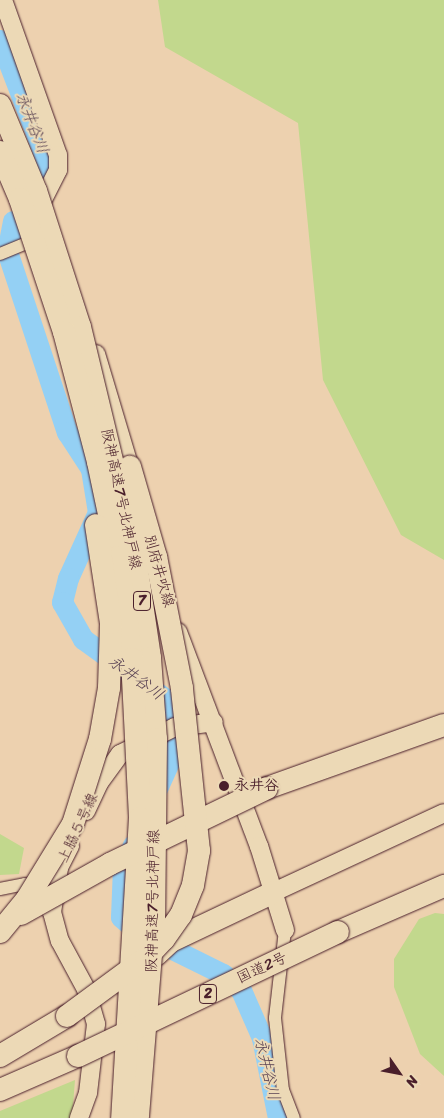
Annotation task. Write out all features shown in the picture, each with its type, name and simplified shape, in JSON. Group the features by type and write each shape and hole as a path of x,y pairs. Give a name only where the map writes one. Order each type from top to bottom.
{"highway":[{"name":"阪神高速7号北神戸線","path":"0,105 36,191 72,330 135,556 150,658 156,739 154,917 138,1118"},
{"name":"阪神高速7号北神戸線","path":"0,152 72,330 108,509 132,658 140,818 122,1118"},
{"path":"0,932 27,899 73,824 100,739 109,688 111,623 72,330"},
{"path":"0,1056 67,1016 139,964 164,939 181,915 193,885 199,851 182,688 156,557 127,455 72,330"},
{"path":"0,925 110,864 267,788 444,725"},
{"name":"国道2号","path":"0,1090 78,1056 338,932 444,886"},
{"path":"126,1118 138,996 147,965 171,941 274,892"},
{"path":"134,1118 148,980 153,969 175,948 257,906 274,892"}],"street":[{"path":"3,0 58,154 58,170 43,200"},
{"name":"別府井吹線","path":"0,91 43,200 113,404 172,618 214,722 274,892 285,930 275,1018 283,1090 294,1118"},
{"path":"0,254 54,231"},
{"name":"上脇５号線","path":"78,1118 88,1093 96,1024 86,988 60,941 52,912 59,868 99,783 120,754 175,727 214,722"},
{"path":"274,892 444,813"},
{"path":"0,889 25,884 56,890"}],"green space":[{"path":"158,0 444,0 444,560 401,535 323,380 298,123 165,47"},
{"path":"0,834 24,848 19,874 0,875"},
{"path":"435,913 444,914 444,1076 420,1054 394,987 394,959 419,919"},
{"path":"75,1080 72,1118 0,1118 0,1111"}],"waterway":[{"name":"永井谷川","path":"0,40 48,165 41,176"},
{"name":"永井谷川","path":"13,221 7,251 67,432 91,469 98,512 68,578 62,602 83,639 174,705 179,740 156,791"},
{"name":"永井谷川","path":"133,845 123,867 121,917 138,932 223,974 241,990 262,1038 278,1118"}],"place":[{"name":"永井谷","path":"224,786"}]}
